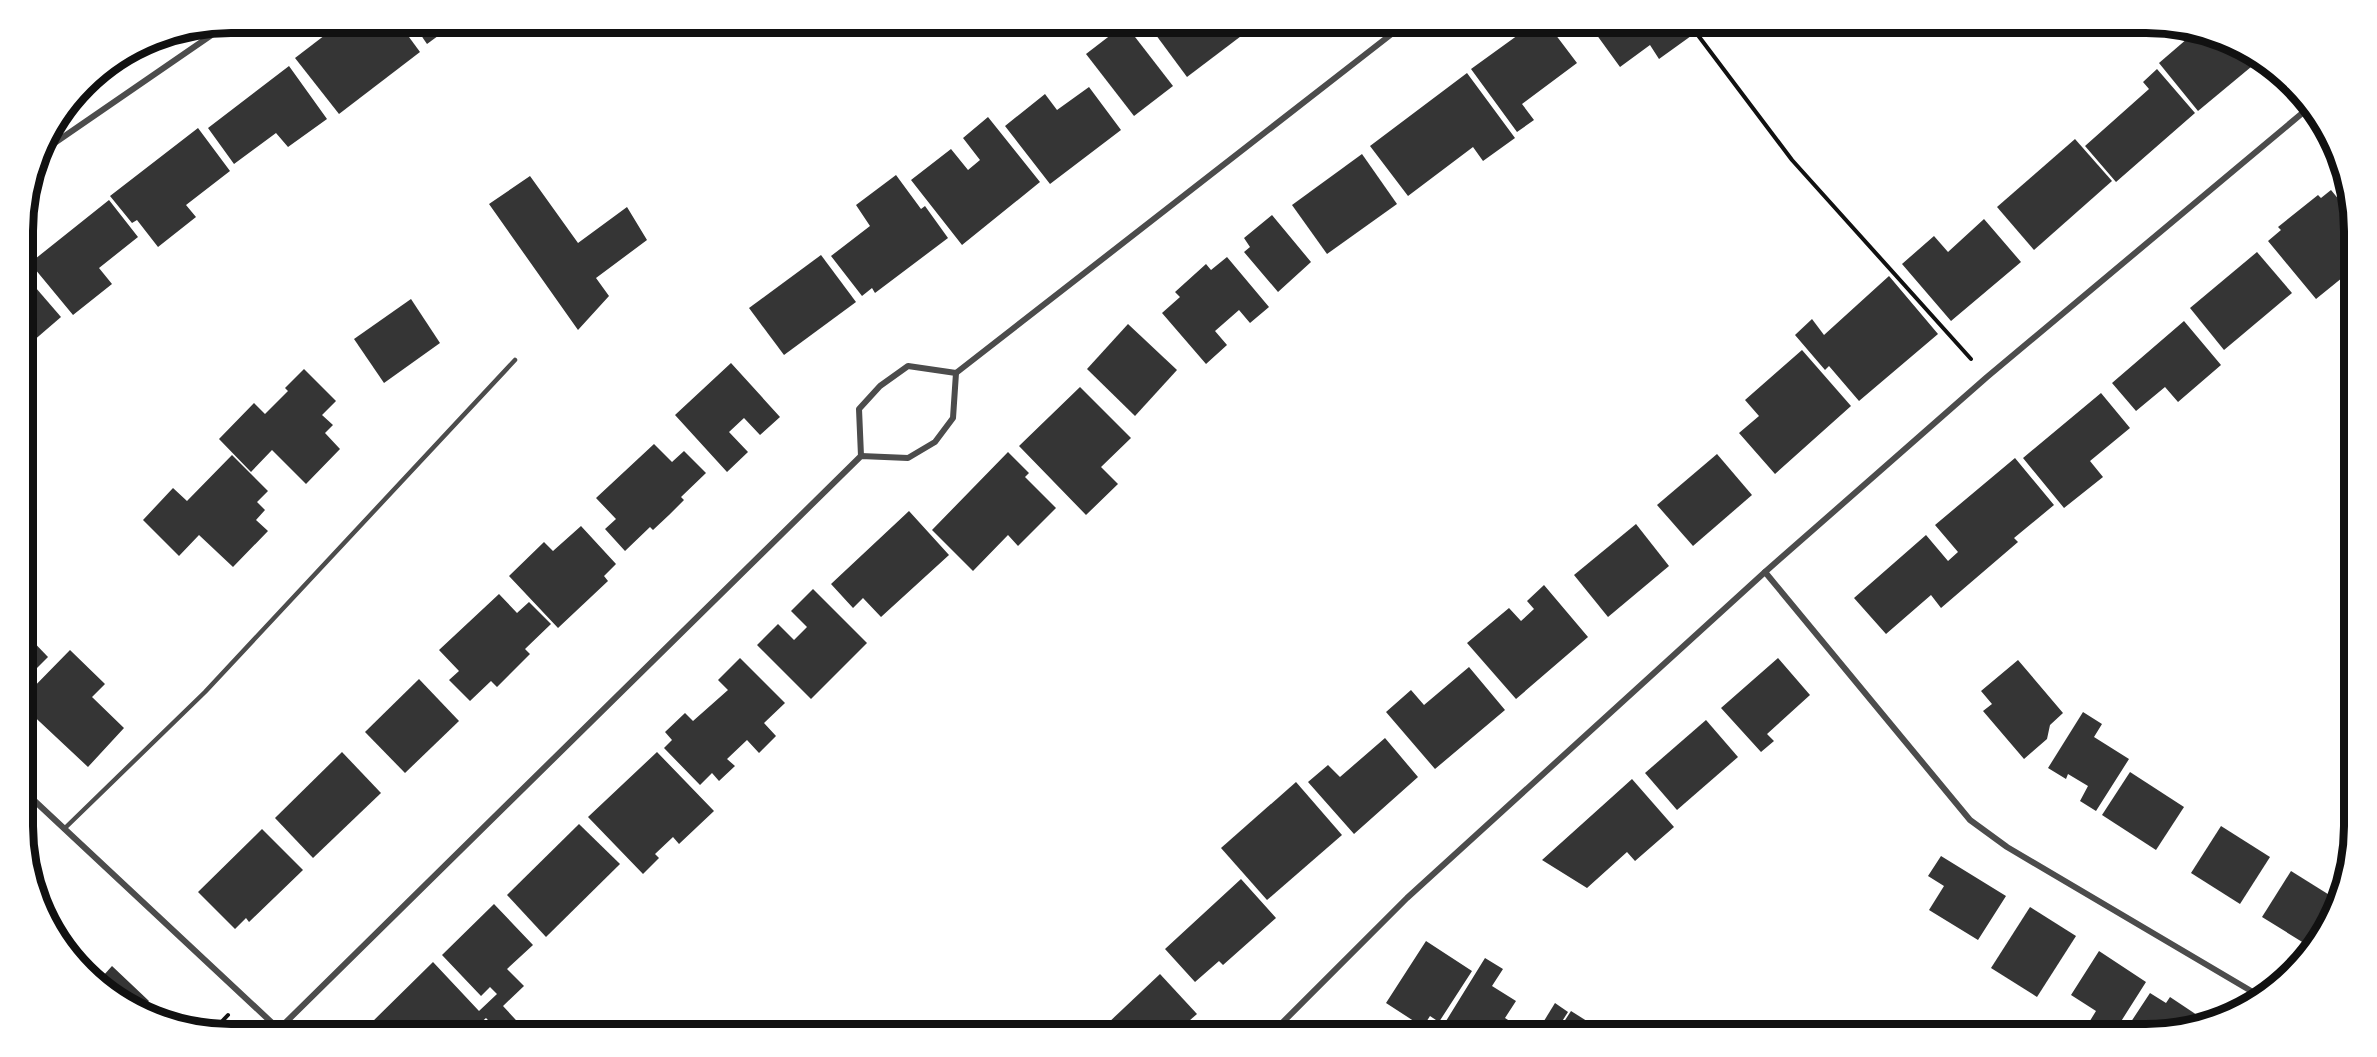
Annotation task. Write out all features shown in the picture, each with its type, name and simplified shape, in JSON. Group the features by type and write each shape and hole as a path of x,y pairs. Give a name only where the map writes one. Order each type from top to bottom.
{"street":[{"path":"284,1024 861,456 908,458 935,442 952,418 956,374 1393,33"},
{"path":"54,143 212,34"},
{"path":"1280,1024 1407,898 1765,572 1987,377 2304,112"},
{"path":"861,456 859,409 880,386 908,366 956,374"},
{"path":"1765,572 1970,820 2007,847 2254,992"},
{"path":"33,800 274,1024"}],"lane":[{"path":"64,829 205,692 515,360"}],"path":[{"path":"1697,33 1792,160 1987,377"}],"building":[{"path":"328,33 406,33 420,52 339,114 295,58"},
{"path":"420,33 442,33 427,44"},
{"path":"1113,33 1132,33 1173,86 1134,116 1086,54"},
{"path":"1154,33 1245,33 1187,77"},
{"path":"1521,33 1554,33 1577,63 1522,104 1534,120 1517,132 1471,69"},
{"path":"1595,33 1689,33 1691,36 1659,59 1650,45 1620,67"},
{"path":"2188,38 2222,48 2253,65 2198,111 2159,63"},
{"path":"289,66 327,119 288,147 276,133 234,164 208,128"},
{"path":"2157,69 2195,113 2116,182 2085,146 2149,89 2143,82"},
{"path":"1467,73 1515,138 1483,161 1473,147 1408,196 1370,146"},
{"path":"1089,87 1121,130 1050,184 1005,126 1045,94 1057,110"},
{"path":"988,117 1040,182 962,245 911,180 951,149 968,170 980,160 963,138"},
{"path":"198,128 230,171 186,205 196,217 158,247 137,220 132,223 110,196"},
{"path":"2075,139 2112,181 2034,250 1997,207"},
{"path":"1362,154 1397,204 1327,254 1292,205"},
{"path":"896,175 921,209 925,206 948,238 875,293 872,288 862,296 831,256 870,226 856,205"},
{"path":"530,176 578,243 627,207 647,240 596,278 609,296 578,330 489,204"},
{"path":"2331,190 2342,203 2344,276 2316,299 2268,241 2281,230 2278,227 2318,195 2321,198"},
{"path":"109,200 138,237 99,268 112,284 73,315 33,267 33,261"},
{"path":"1272,215 1311,262 1278,292 1244,252 1250,247 1244,238"},
{"path":"1984,219 2021,262 1951,321 1902,264 1934,236 1948,252"},
{"path":"2257,252 2292,293 2224,350 2190,308"},
{"path":"821,255 856,302 784,355 749,308"},
{"path":"1227,257 1269,307 1250,323 1239,310 1215,331 1227,345 1206,364 1162,313 1180,297 1175,292 1206,264 1211,270"},
{"path":"1889,276 1938,334 1859,401 1829,366 1825,370 1795,335 1812,319 1824,335"},
{"path":"33,285 61,317 33,341"},
{"path":"411,299 440,343 384,383 354,339"},
{"path":"2184,321 2221,365 2178,402 2165,387 2136,411 2112,383"},
{"path":"1128,324 1177,370 1135,416 1087,369"},
{"path":"1802,350 1851,406 1775,474 1739,433 1759,416 1745,400"},
{"path":"731,363 780,417 760,435 744,418 729,432 748,452 727,472 675,415"},
{"path":"304,369 336,401 322,415 333,425 325,433 340,449 306,484 272,450 251,472 219,439 254,403 265,414 288,391 285,388"},
{"path":"1080,387 1131,438 1101,467 1118,484 1086,515 1019,446"},
{"path":"2101,393 2130,428 2090,461 2103,477 2064,508 2023,458"},
{"path":"654,444 672,462 684,451 706,473 681,497 684,500 669,515 653,530 650,527 625,551 605,529 616,519 596,498"},
{"path":"1008,452 1029,473 1025,477 1056,508 1018,546 1008,535 973,571 932,530"},
{"path":"1717,454 1752,495 1693,546 1657,505"},
{"path":"232,455 268,491 257,502 265,510 256,520 268,531 233,567 199,535 179,556 143,520 173,488 187,501"},
{"path":"2015,458 2054,505 2014,538 2018,542 1941,608 1931,595 1886,634 1854,598 1926,535 1948,561 1958,552 1935,525"},
{"path":"909,511 949,555 881,617 863,598 853,608 831,584"},
{"path":"1636,524 1669,566 1608,617 1574,575"},
{"path":"581,526 616,564 604,576 608,581 558,628 509,576 544,542 553,551"},
{"path":"1544,585 1588,637 1516,699 1467,643 1509,608 1521,621 1534,609 1527,601"},
{"path":"813,589 867,643 811,699 757,645 778,624 794,640 807,627 791,611"},
{"path":"499,594 517,613 529,602 551,624 525,649 530,654 497,687 491,681 470,701 449,680 459,671 439,650"},
{"path":"33,641 48,657 33,672"},
{"path":"70,650 105,684 92,697 124,728 88,767 33,715 33,688"},
{"path":"740,658 785,703 764,723 776,736 759,753 747,740 727,759 735,766 719,781 712,773 700,785 664,748 672,740 665,732 685,713 693,721 728,690 718,680"},
{"path":"1778,658 1810,695 1767,734 1774,741 1761,752 1721,708"},
{"path":"2018,660 2063,713 2050,725 2047,739 2024,759 1983,711 1992,704 1981,691"},
{"path":"1469,667 1505,710 1435,769 1386,712 1411,690 1424,705"},
{"path":"419,679 459,721 405,773 365,732"},
{"path":"2083,712 2102,724 2094,737 2129,759 2096,811 2080,801 2088,786 2068,774 2066,779 2048,768"},
{"path":"1706,720 1738,757 1677,810 1645,773"},
{"path":"1385,738 1418,777 1354,834 1308,782 1328,765 1340,777"},
{"path":"342,752 381,793 313,858 275,818"},
{"path":"657,752 714,811 679,844 673,837 655,854 659,858 643,874 588,817"},
{"path":"2130,772 2184,807 2156,850 2102,815"},
{"path":"1632,779 1674,827 1635,861 1627,852 1587,888 1542,860"},
{"path":"1296,782 1342,835 1267,900 1221,848"},
{"path":"579,824 620,864 546,937 507,895"},
{"path":"2221,826 2270,857 2240,904 2191,873"},
{"path":"262,829 303,870 249,922 246,918 235,929 198,892"},
{"path":"1941,856 2006,896 1978,940 1929,910 1944,886 1928,876"},
{"path":"2291,871 2331,896 2305,944 2262,917"},
{"path":"1241,879 1276,918 1223,965 1219,961 1195,982 1165,949"},
{"path":"494,904 533,945 507,969 524,986 503,1006 520,1024 492,1024 486,1018 479,1024 370,1024 433,962 479,1011 497,994 490,987 481,996 442,955"},
{"path":"2030,907 2076,936 2037,997 1991,968"},
{"path":"1426,941 1472,971 1439,1022 1430,1016 1425,1024 1418,1024 1386,1003"},
{"path":"2099,951 2146,982 2119,1024 2088,1024 2096,1011 2071,995"},
{"path":"1485,958 1503,969 1492,986 1516,1001 1505,1018 1514,1024 1444,1024"},
{"path":"89,964 103,976 112,966 149,1001 146,1004 132,997 111,983 91,966"},
{"path":"1160,974 1197,1014 1186,1024 1107,1024"},
{"path":"2150,993 2166,1003 2170,997 2199,1016 2159,1024 2130,1024"},
{"path":"1555,1003 1568,1012 1560,1024 1542,1024"},
{"path":"1571,1011 1590,1023 1589,1024 1563,1024"}]}
